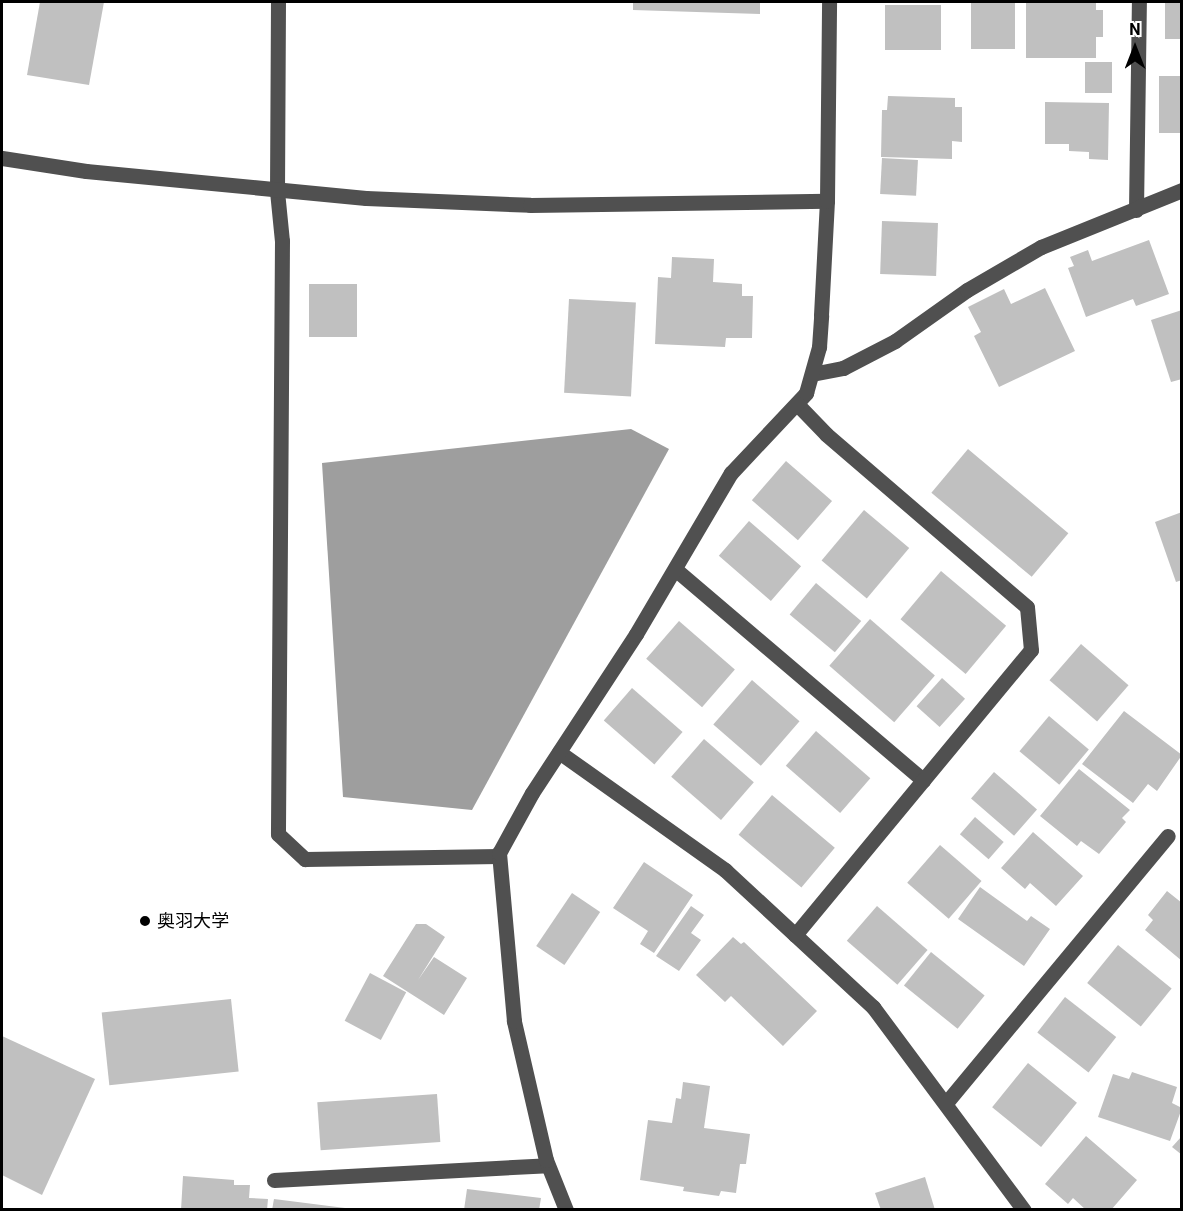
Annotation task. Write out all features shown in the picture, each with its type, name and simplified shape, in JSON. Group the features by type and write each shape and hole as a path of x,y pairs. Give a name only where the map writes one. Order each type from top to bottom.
{"street":[{"path":"278,2 277,191 282,241 278,834 305,859 499,856"},
{"path":"566,1209 548,1165 514,1021 499,856 532,793 675,569 731,473 798,405 812,374 819,347 827,201 829,2"},
{"path":"1136,210 1139,2"},
{"path":"2,158 277,191 530,205 827,201"},
{"path":"812,374 843,368 895,341 967,290 1041,247 1136,210 1182,189"},
{"path":"795,936 1031,650 1027,607 826,434 798,405"},
{"path":"675,569 923,780"},
{"path":"559,752 725,870 885,1019 1024,1209"},
{"path":"946,1103 1168,836"},
{"path":"274,1180 548,1165"}],"shaded area":[{"path":"631,429 669,449 472,810 343,797 322,463"}],"building":[{"path":"40,2 104,2 89,85 27,75"},
{"path":"633,2 760,2 760,14 633,10"},
{"path":"1026,2 1096,2 1096,10 1103,10 1103,37 1096,37 1096,58 1026,58"},
{"path":"1165,2 1182,2 1182,39 1165,39"},
{"path":"971,3 1015,3 1015,49 971,49"},
{"path":"885,5 941,5 941,50 885,50"},
{"path":"1085,62 1112,62 1112,93 1085,93"},
{"path":"1159,76 1182,76 1182,133 1159,133"},
{"path":"888,96 955,98 955,107 962,107 962,142 952,141 952,159 881,157 882,110 887,110"},
{"path":"1045,102 1109,103 1108,160 1089,159 1089,152 1069,151 1069,144 1045,144"},
{"path":"882,158 918,160 916,196 880,194"},
{"path":"882,221 938,223 936,276 880,274"},
{"path":"1149,240 1169,294 1136,306 1133,299 1086,317 1068,268 1074,266 1070,257 1088,250 1092,261"},
{"path":"672,257 714,259 713,282 742,284 742,296 753,296 752,338 726,338 725,347 655,344 658,277 671,278"},
{"path":"309,284 357,284 357,337 309,337"},
{"path":"1045,288 1075,351 999,387 974,336 981,332 968,307 1004,289 1011,304"},
{"path":"569,299 636,303 631,396 564,393"},
{"path":"1182,310 1182,379 1171,382 1151,320"},
{"path":"968,449 1068,533 1032,577 931,493"},
{"path":"786,461 832,501 798,540 752,500"},
{"path":"864,510 909,548 867,598 822,561"},
{"path":"1182,512 1182,580 1176,582 1155,522"},
{"path":"749,521 801,566 771,601 719,556"},
{"path":"941,571 1006,626 966,674 901,619"},
{"path":"816,583 861,621 835,652 790,614"},
{"path":"870,619 935,675 894,722 829,666"},
{"path":"679,621 735,670 702,707 646,659"},
{"path":"1081,644 1129,685 1097,722 1050,680"},
{"path":"942,678 965,699 940,727 917,706"},
{"path":"752,680 800,721 761,766 713,725"},
{"path":"632,688 683,732 654,764 604,720"},
{"path":"1124,711 1182,755 1157,791 1148,784 1133,803 1082,764"},
{"path":"1049,716 1089,749 1059,785 1019,751"},
{"path":"816,731 870,778 840,813 786,766"},
{"path":"704,739 754,782 721,820 671,777"},
{"path":"1079,769 1130,810 1122,818 1126,822 1099,854 1081,841 1077,846 1040,816"},
{"path":"994,772 1037,809 1014,836 971,798"},
{"path":"772,795 835,848 801,888 739,835"},
{"path":"975,817 1004,842 989,859 960,834"},
{"path":"1033,832 1083,876 1056,906 1030,883 1025,889 1001,868"},
{"path":"940,845 982,881 949,919 907,883"},
{"path":"644,862 693,895 654,953 640,944 648,931 613,908"},
{"path":"980,887 1027,921 1031,916 1050,929 1024,966 958,919"},
{"path":"1167,891 1182,903 1182,961 1145,930 1153,920 1148,915"},
{"path":"572,893 600,912 564,965 536,946"},
{"path":"691,906 704,915 691,933 701,940 679,971 656,956"},
{"path":"877,906 928,950 897,985 847,941"},
{"path":"416,924 426,924 445,937 418,980 434,957 467,978 444,1015 383,976"},
{"path":"733,937 741,944 744,942 817,1011 783,1046 731,996 725,1002 696,975"},
{"path":"1118,945 1172,988 1141,1027 1087,983"},
{"path":"931,952 985,995 958,1029 904,985"},
{"path":"370,973 406,992 381,1040 345,1021"},
{"path":"1065,997 1116,1037 1089,1072 1037,1032"},
{"path":"231,999 239,1072 109,1085 102,1013"},
{"path":"2,1036 95,1079 42,1195 2,1175"},
{"path":"1028,1063 1077,1103 1041,1147 992,1107"},
{"path":"1132,1072 1177,1087 1172,1103 1182,1108 1170,1141 1098,1117 1113,1074 1129,1079"},
{"path":"683,1082 710,1086 704,1128 750,1134 746,1164 740,1164 736,1193 721,1191 719,1196 683,1191 684,1187 640,1180 648,1120 672,1123 676,1098 681,1099"},
{"path":"437,1094 440,1142 321,1150 317,1102"},
{"path":"1086,1136 1137,1180 1111,1210 1086,1210 1073,1198 1068,1204 1045,1184"},
{"path":"1182,1136 1182,1155 1172,1147"},
{"path":"183,1176 234,1180 234,1185 250,1185 249,1198 268,1199 267,1210 181,1210"},
{"path":"925,1177 935,1210 881,1210 875,1193"},
{"path":"467,1189 541,1198 539,1210 464,1210"},
{"path":"274,1199 345,1208 345,1210 272,1210"}],"place":[{"name":"奥羽大学","path":"145,921"}]}
